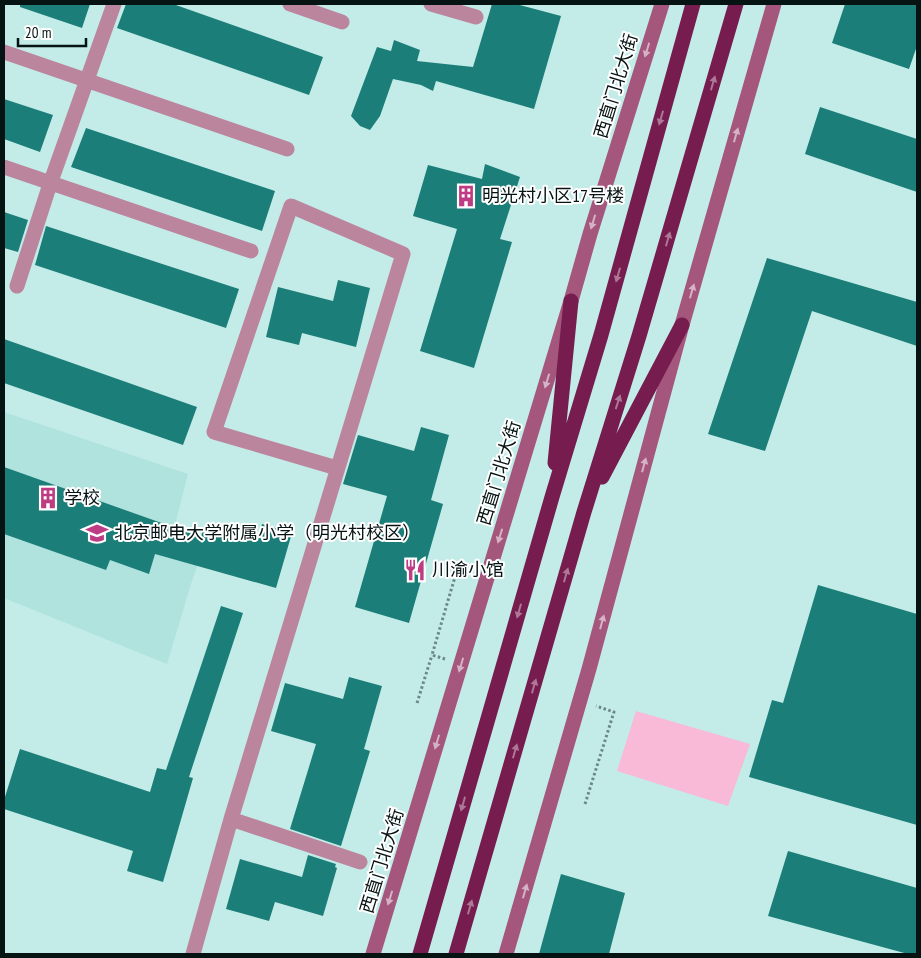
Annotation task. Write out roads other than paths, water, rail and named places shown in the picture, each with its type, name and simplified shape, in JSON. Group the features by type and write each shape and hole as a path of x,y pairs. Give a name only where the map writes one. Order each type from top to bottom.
{"highway":[{"path":"420,951 601,335 693,4"},
{"path":"458,954 460,939 584,512 640,336 736,4"},
{"path":"552,497 571,301"},
{"path":"584,512 682,325"}],"street":[{"path":"17,286 50,184 114,4"},
{"path":"290,4 342,22"},
{"path":"431,4 476,18"},
{"name":"西直门北大街","path":"373,954 590,234 662,4"},
{"path":"506,954 590,669 682,325 774,4"},
{"path":"4,52 287,149"},
{"path":"4,167 251,251"},
{"path":"193,954 231,819 338,468 403,254 291,206 214,432 338,468"},
{"path":"231,819 360,862"}],"place":[{"name":"明光村小区17号楼","path":"466,196"},
{"name":"学校","path":"48,498"},
{"name":"北京邮电大学附属小学（明光村校区）","path":"97,533"},
{"name":"川渝小馆","path":"415,570"}]}
